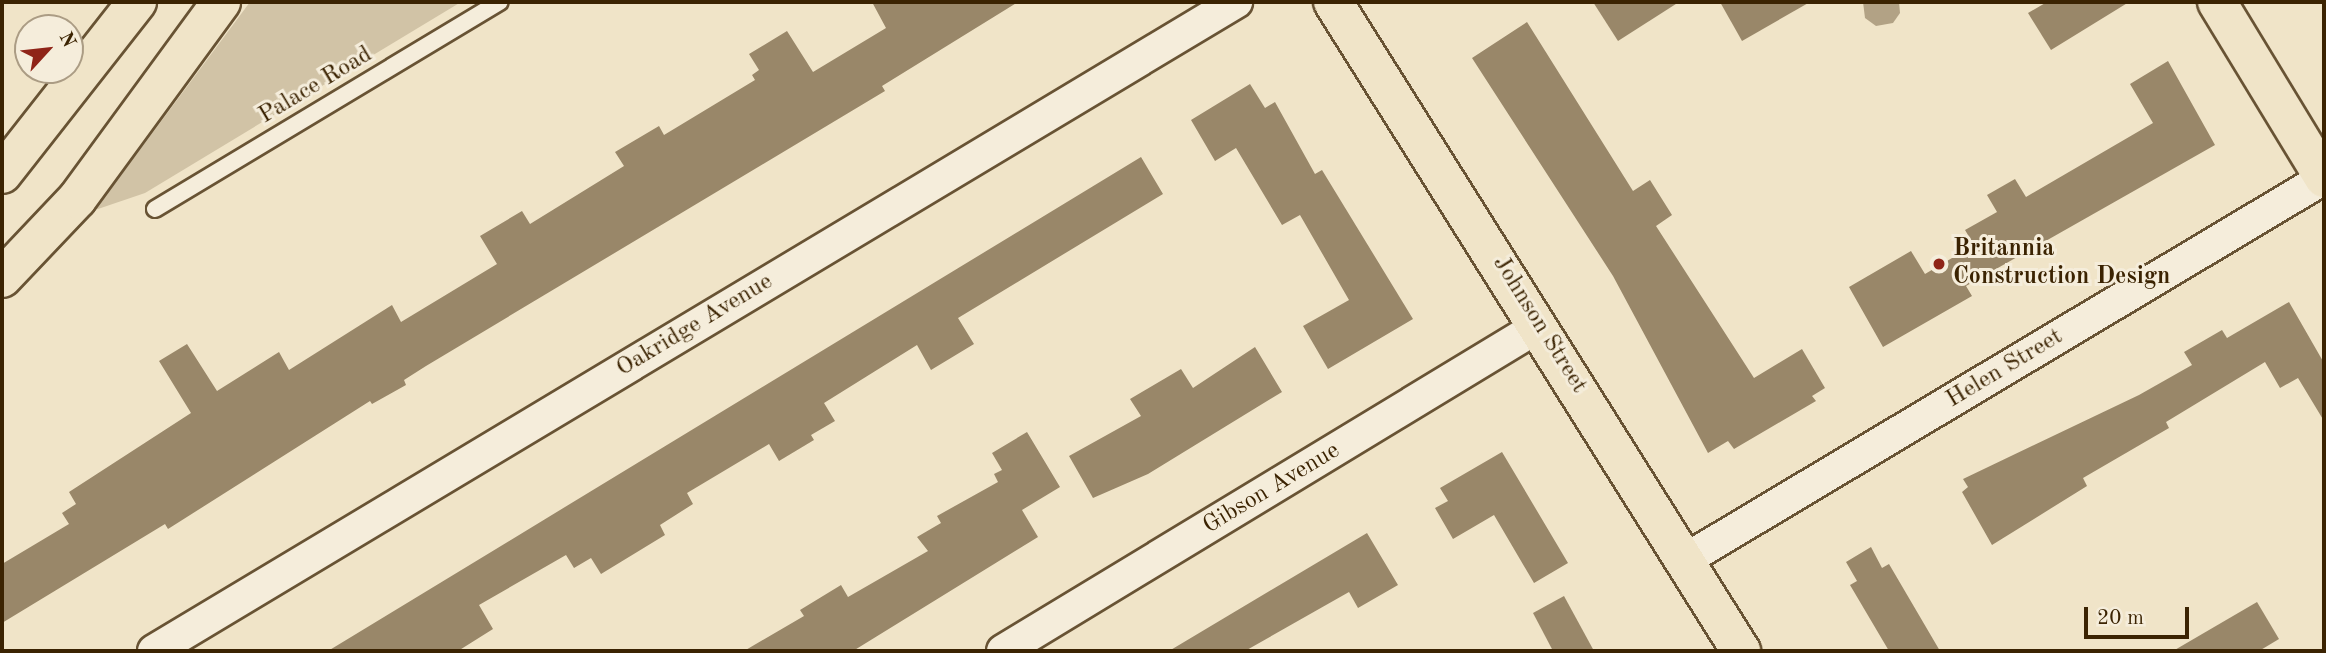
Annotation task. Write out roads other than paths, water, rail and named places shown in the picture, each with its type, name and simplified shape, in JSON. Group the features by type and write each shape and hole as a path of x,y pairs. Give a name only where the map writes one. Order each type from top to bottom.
{"main road":[{"path":"2,174 137,2"},
{"path":"2,278 77,200 220,2"},
{"name":"Johnson Street","path":"1332,2 1539,326 1741,651"},
{"path":"2217,2 2324,178"}],"street":[{"name":"Oakridge Avenue","path":"153,651 1236,2"},
{"name":"Helen Street","path":"1685,560 2324,178"},
{"name":"Gibson Avenue","path":"1003,651 1539,326"}],"lane":[{"name":"Palace Road","path":"155,209 500,2"}],"place":[{"name":"Britannia Construction Design","path":"1939,264"}]}
